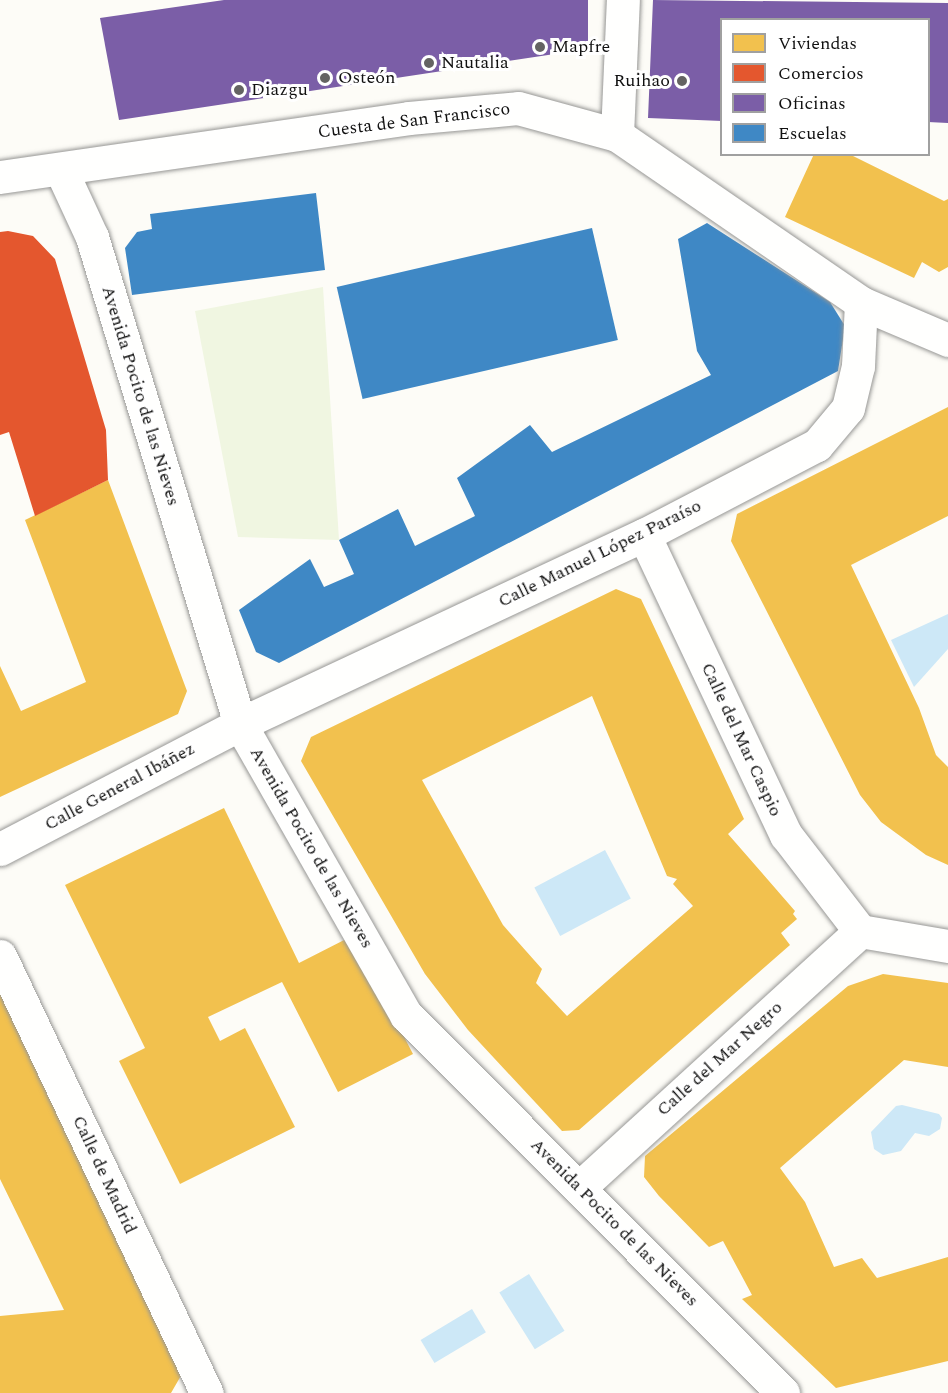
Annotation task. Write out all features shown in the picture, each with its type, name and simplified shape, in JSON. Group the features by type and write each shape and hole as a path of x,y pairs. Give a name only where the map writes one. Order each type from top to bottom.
{"street":[{"path":"617,135 624,0"},
{"name":"Cuesta de San Francisco","path":"0,177 409,118 518,108 617,135 861,303 948,340"},
{"name":"Avenida Pocito de las Nieves","path":"61,170 92,237 240,724 406,1015 783,1393"},
{"name":"Calle Manuel López Paraíso","path":"240,724 644,535 817,445 848,408 858,366 861,303"},
{"name":"Calle del Mar Caspio","path":"644,535 786,835 860,931"},
{"name":"Calle General Ibáñez","path":"0,849 240,724"},
{"path":"860,931 948,946"},
{"name":"Calle del Mar Negro","path":"579,1188 860,931"},
{"name":"Calle de Madrid","path":"0,956 207,1393"}],"green space":[{"path":"323,287 339,540 238,537 195,311"}],"water":[{"path":"948,614 948,649 914,687 891,640"},
{"path":"605,850 631,899 560,936 534,888"},
{"path":"902,1105 939,1114 942,1118 940,1129 929,1136 915,1133 901,1151 883,1155 874,1149 871,1132 896,1106"},
{"path":"529,1274 565,1331 535,1349 499,1293"},
{"path":"472,1309 486,1332 434,1363 421,1340"}],"building: Viviendas":[{"path":"813,156 853,156 944,201 948,199 948,267 939,272 922,262 914,278 785,217"},
{"path":"948,407 948,516 851,565 919,708 936,755 948,767 948,865 926,855 881,822 860,795 731,541 737,514"},
{"path":"108,480 187,691 178,714 0,797 0,666 21,711 86,682 25,520"},
{"path":"616,589 641,599 744,819 728,834 795,911 793,914 797,919 781,933 790,945 579,1130 562,1131 468,1030 425,974 301,761 311,737","holes":["592,696 667,876 677,879 673,884 693,906 567,1016 536,983 542,969 503,925 422,780"]},
{"path":"224,808 299,963 352,936 413,1054 338,1092 282,982 208,1017 220,1041 245,1028 295,1127 180,1184 119,1061 145,1048 65,885"},
{"path":"883,974 948,983 948,1067 904,1060 780,1168 805,1202 834,1267 862,1258 877,1278 948,1257 948,1361 836,1388 742,1299 752,1295 723,1241 709,1247 659,1196 644,1177 645,1156 848,986"},
{"path":"0,977 186,1367 171,1393 0,1393 0,1316 64,1310 0,1179"}],"building: Comercios":[{"path":"8,231 33,236 55,259 106,430 108,480 35,516 9,432 0,435 0,232"}],"building: Oficinas":[{"path":"224,0 588,0 588,49 119,120 100,18"},
{"path":"653,0 948,3 948,123 930,122 930,18 720,18 720,121 648,118"}],"building: Escuelas":[{"path":"316,193 325,270 132,295 125,248 137,232 152,229 150,214"},
{"path":"707,223 830,302 845,326 838,371 279,663 256,652 239,610 310,559 324,587 354,574 339,540 398,509 415,546 475,516 457,478 530,425 552,452 711,375 697,351 678,239"},
{"path":"592,228 618,340 363,399 337,287"}],"place":[{"name":"Mapfre","path":"540,47"},
{"name":"Nautalia","path":"429,63"},
{"name":"Osteón","path":"325,78"},
{"name":"Ruihao","path":"682,81"},
{"name":"Diazgu","path":"239,90"}]}
